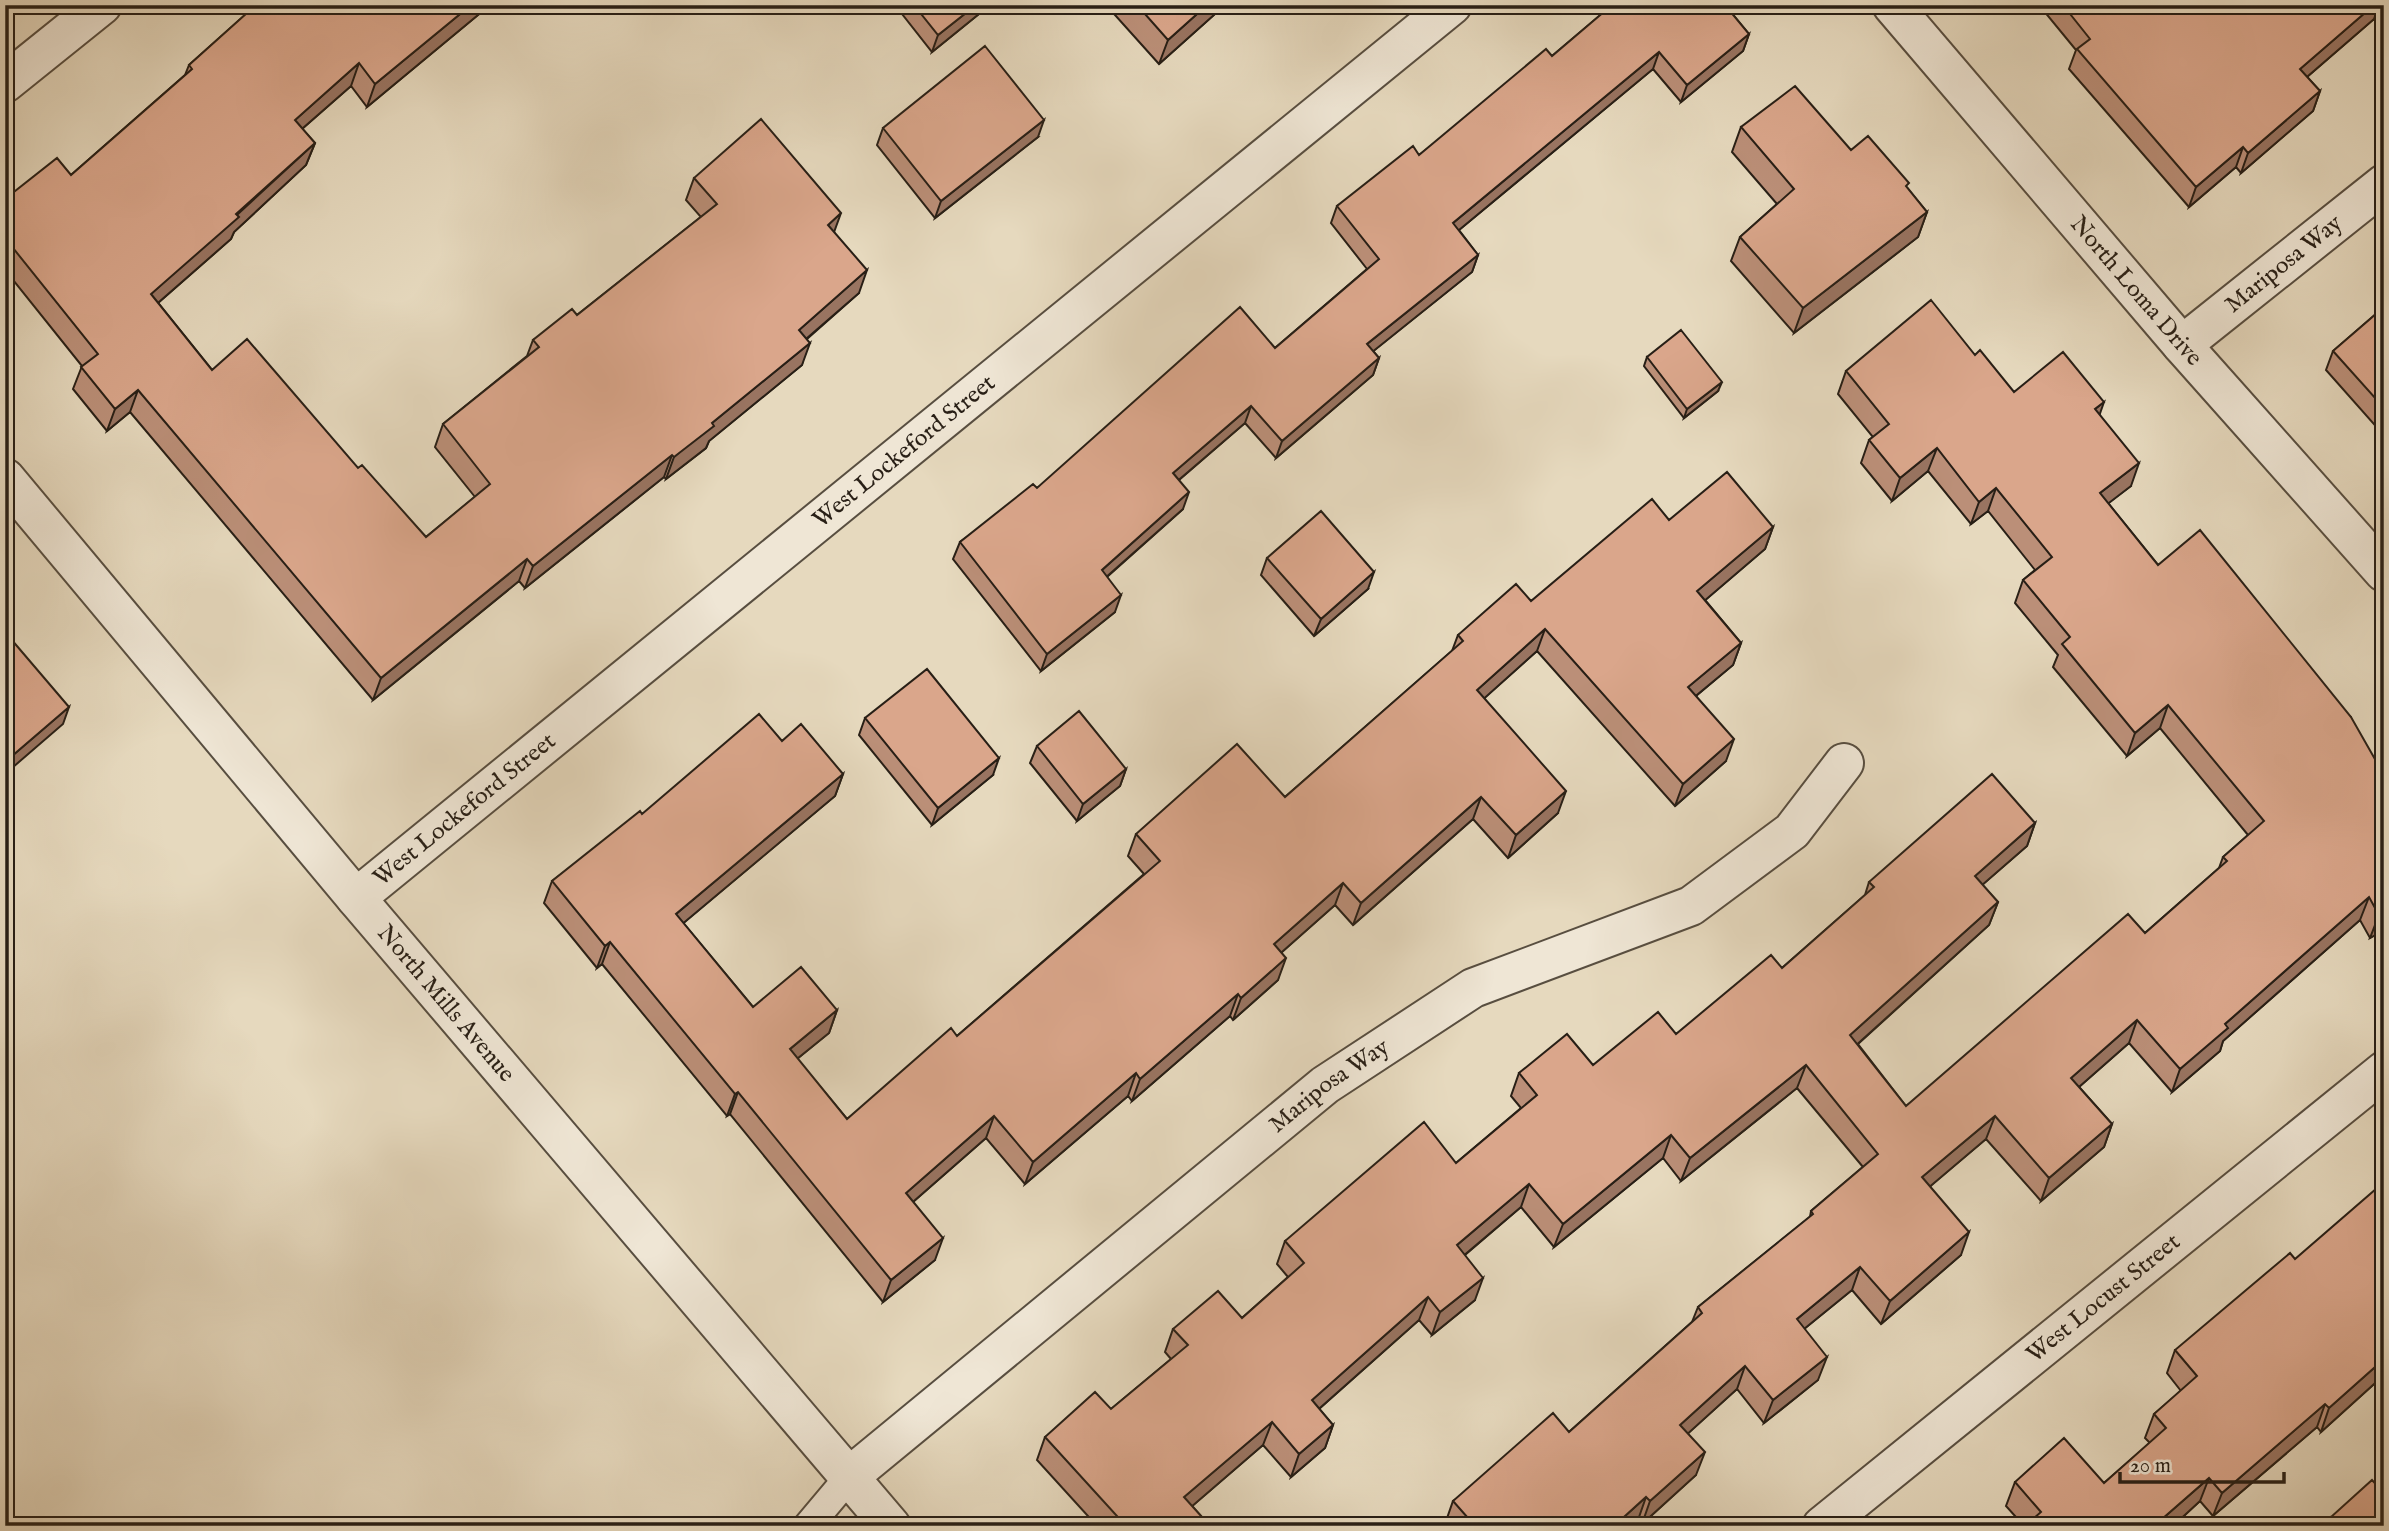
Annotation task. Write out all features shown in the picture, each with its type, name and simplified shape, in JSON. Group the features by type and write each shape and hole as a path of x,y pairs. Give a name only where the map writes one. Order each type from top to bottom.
{"street":[{"path":"5,83 102,5"},
{"name":"West Lockeford Street","path":"356,898 1451,5"},
{"name":"North Loma Drive","path":"1892,5 2182,345 2384,572"},
{"name":"Mariposa Way","path":"2182,345 2384,184"},
{"name":"North Mills Avenue","path":"5,478 356,898 891,1526"},
{"name":"Mariposa Way","path":"850,1476 1325,1084 1473,988 1691,906 1792,831 1844,763"},
{"name":"West Locust Street","path":"1822,1526 2384,1071"}],"lane":[{"path":"808,1526 850,1476"}],"building":[{"path":"256,5 471,5 375,84 359,63 295,120 315,143 236,214 239,217 151,294 212,370 247,339 358,468 362,465 426,537 490,484 443,424 539,347 533,340 572,309 577,315 717,204 694,178 761,119 841,213 828,225 867,270 799,330 810,343 712,423 714,426 674,457 672,455 533,566 527,559 381,678 138,390 115,409 81,367 98,354 5,238 5,199 57,158 71,175 192,69 189,65"},
{"path":"914,5 976,5 938,35"},
{"path":"1137,5 1207,5 1168,40"},
{"path":"1612,5 1725,5 1749,34 1687,85 1659,52 1453,223 1478,255 1367,344 1379,358 1282,441 1251,406 1173,473 1189,492 1102,570 1121,595 1047,654 960,542 1033,484 1037,488 1240,307 1275,348 1379,259 1337,206 1413,146 1419,155 1546,49 1552,56"},
{"path":"2063,5 2199,5 2203,10 2208,5 2374,5 2300,69 2320,91 2248,153 2243,147 2196,187 2077,49 2090,39"},
{"path":"985,46 1044,120 941,201 883,128"},
{"path":"1795,86 1851,150 1868,136 1909,183 1906,186 1927,212 1803,308 1740,237 1794,189 1741,127"},
{"path":"1931,300 1975,355 1980,350 2014,392 2063,352 2104,402 2095,409 2139,463 2100,493 2158,565 2200,530 2351,717 2384,775 2384,912 2379,915 2369,897 2225,1024 2228,1028 2180,1069 2137,1020 2071,1078 2112,1124 2049,1178 1995,1116 1922,1177 1969,1232 1890,1301 1860,1267 1797,1319 1827,1357 1773,1400 1745,1366 1680,1425 1705,1452 1650,1501 1646,1497 1614,1526 1475,1526 1453,1501 1553,1413 1569,1432 1702,1313 1698,1307 1813,1214 1811,1211 1878,1154 1806,1065 1690,1158 1671,1135 1563,1224 1529,1184 1457,1245 1483,1278 1440,1312 1428,1297 1312,1400 1333,1425 1299,1454 1272,1422 1184,1497 1210,1526 1126,1526 1045,1437 1095,1392 1111,1409 1188,1345 1173,1329 1218,1291 1242,1318 1304,1263 1285,1241 1424,1122 1456,1163 1537,1095 1519,1073 1567,1034 1593,1065 1658,1012 1676,1034 1771,955 1782,968 1874,887 1869,882 1992,774 2035,823 1975,876 1998,902 1850,1035 1906,1106 2128,914 2145,933 2227,861 2223,857 2264,821 2168,705 2135,733 2062,644 2070,637 2023,580 2052,557 1996,488 1979,502 1937,448 1900,478 1869,440 1889,424 1846,371"},
{"path":"2384,307 2384,408 2333,351"},
{"path":"1681,330 1722,382 1687,409 1647,357"},
{"path":"1727,472 1773,527 1697,591 1741,643 1688,687 1734,739 1683,784 1545,629 1477,690 1566,791 1516,835 1481,797 1361,903 1343,883 1274,944 1286,958 1241,998 1238,994 1140,1079 1136,1073 1033,1162 994,1116 906,1193 943,1238 891,1280 738,1092 735,1094 610,942 605,946 552,881 640,811 642,814 759,714 782,741 801,724 843,774 676,914 753,1007 801,967 837,1010 790,1049 847,1119 951,1028 957,1036 1160,861 1136,834 1237,744 1285,797 1463,641 1458,635 1516,584 1531,601 1652,499 1669,520"},
{"path":"1321,511 1374,572 1321,619 1267,558"},
{"path":"5,632 69,707 5,762"},
{"path":"927,669 999,758 938,808 865,718"},
{"path":"1079,711 1126,769 1083,804 1037,746"},
{"path":"2384,1182 2384,1359 2329,1408 2325,1404 2222,1493 2209,1478 2154,1526 2025,1526 2041,1512 2015,1482 2064,1438 2104,1483 2166,1428 2154,1414 2197,1376 2175,1350 2290,1253 2295,1259"},
{"path":"2372,1480 2384,1493 2384,1526 2339,1526 2331,1517"}]}
